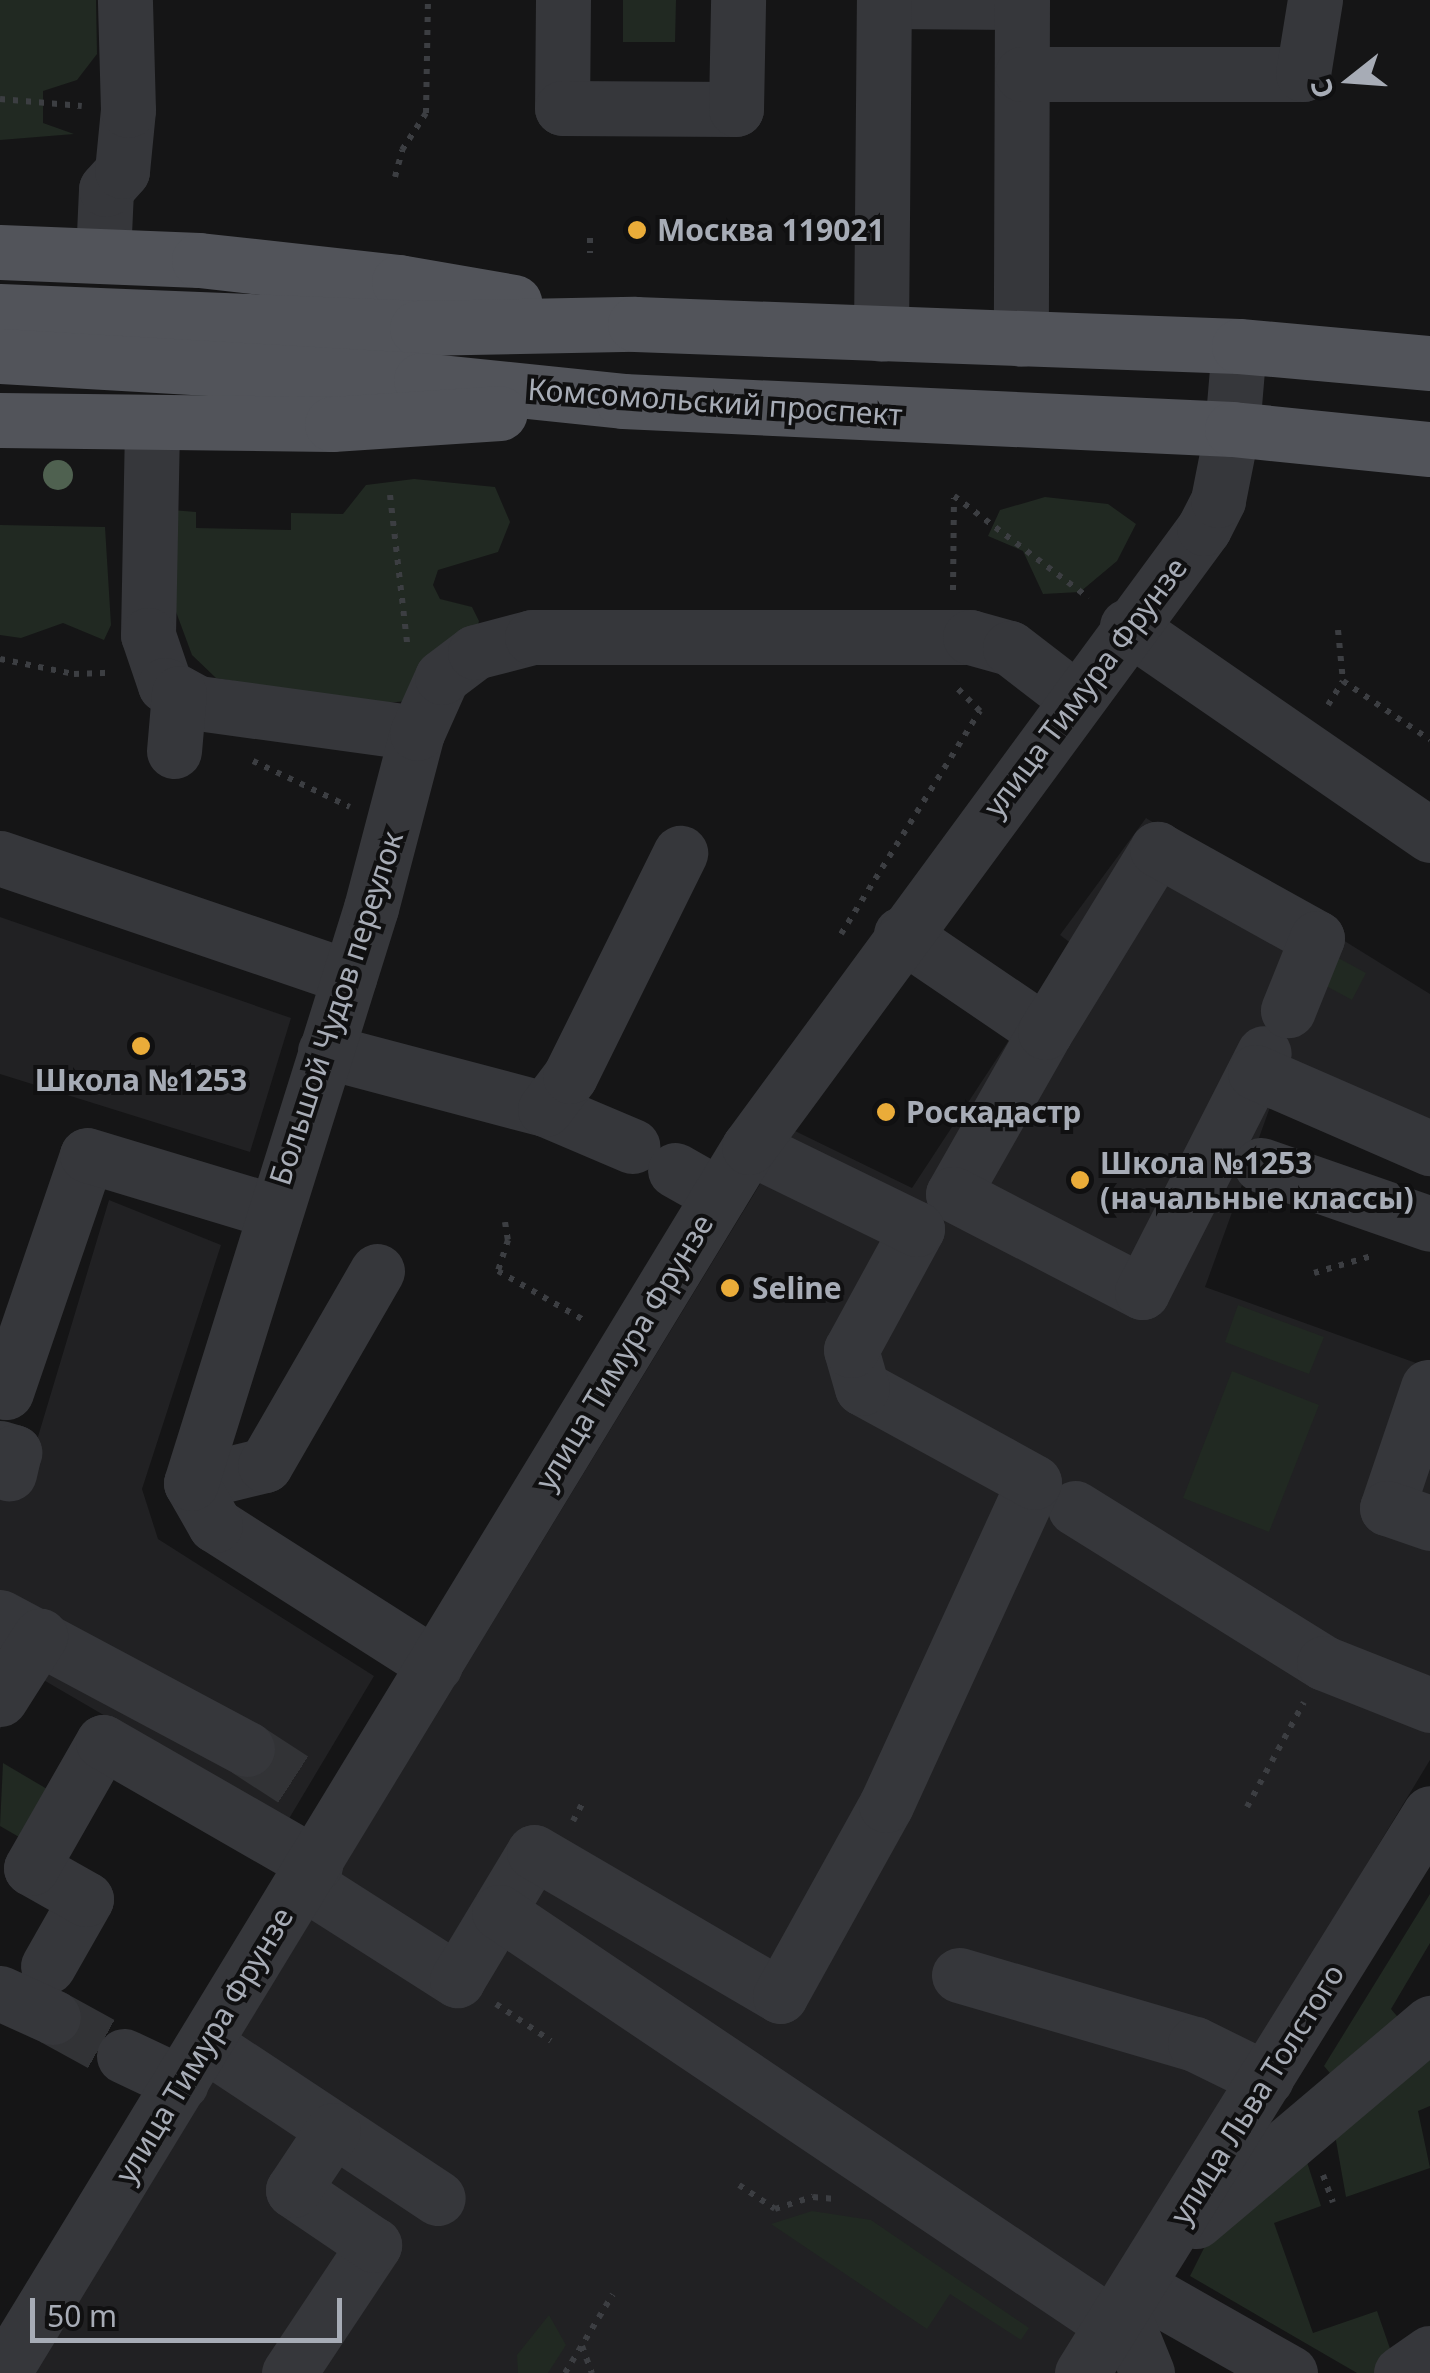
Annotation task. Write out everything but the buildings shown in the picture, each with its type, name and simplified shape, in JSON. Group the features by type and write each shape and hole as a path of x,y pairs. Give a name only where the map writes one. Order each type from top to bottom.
{"main road":[{"path":"0,252 102,256 400,282 636,324"},
{"name":"Комсомольский проспект","path":"0,310 192,342 622,402 1232,429 1430,450"},
{"name":"Комсомольский проспект","path":"0,356 417,328 636,324 1239,346 1430,364"},
{"path":"0,420 152,427 406,421 622,402"}],"street":[{"path":"102,256 106,190 122,171 128,110 125,0"},
{"path":"563,0 562,108 736,110 738,0"},
{"path":"881,334 884,0 1022,2 1021,339"},
{"path":"1022,74 1303,74 1315,0"},
{"name":"улица Тимура Фрунзе","path":"7,2352 193,2064 309,1873 327,1800 435,1666 675,1170 749,1147 1127,626 1204,528 1218,500 1232,429 1239,346"},
{"path":"152,427 148,635 168,683 174,752"},
{"path":"1127,626 1430,835"},
{"name":"Большой Чудов переулок","path":"191,1483 272,1211 348,977 417,733 431,694 456,663 502,641 532,637 970,636 1010,648 1075,698"},
{"path":"168,683 198,703 417,733"},
{"path":"1157,849 1316,938 1269,1045 1142,1292 953,1194 1045,1032 1157,849"},
{"path":"546,1109 570,1076 680,853"},
{"path":"0,858 348,977"},
{"path":"901,934 1045,1032"},
{"path":"1269,1045 1430,1148"},
{"path":"325,1051 546,1109 675,1170"},
{"path":"0,1993 51,1991 86,1899 31,1868 103,1742 309,1873 457,1980 534,1852 780,1996 886,1805 1034,1482 862,1388 850,1350 917,1229 749,1147"},
{"path":"0,1390 6,1392 87,1155 272,1211"},
{"path":"1262,1165 1430,1224"},
{"path":"378,1272 265,1465 191,1483 216,1525 435,1666"},
{"path":"1428,1387 1387,1508 1430,1522"},
{"path":"1075,1508 1324,1664 1430,1705"},
{"path":"0,1699 20,1626 247,1749"},
{"name":"улица Льва Толстого","path":"1082,2373 1430,1813"},
{"path":"499,1912 1133,2294 1290,2373"},
{"path":"960,1975 1196,2044 1266,2079"},
{"path":"1133,2294 1430,2023"},
{"path":"124,2056 193,2064 333,2130 438,2198"},
{"path":"290,2373 374,2245 293,2190 333,2130"},
{"path":"1133,2294 1146,2373"},
{"path":"1401,2373 1430,2353"}],"path":[{"path":"394,178 402,150 426,113 428,0"},
{"path":"0,99 128,110"},
{"path":"590,238 590,253"},
{"path":"390,495 408,644"},
{"path":"954,496 1127,626"},
{"path":"1338,630 1343,681 1430,740"},
{"path":"0,659 74,674 168,683"},
{"path":"952,684 980,711"},
{"path":"505,1222 508,1240 498,1272 596,1326"},
{"path":"1248,1807 1324,1664"},
{"path":"494,2003 551,2041"},
{"path":"739,2185 776,2209 813,2197 858,2206"},
{"path":"565,2373 613,2294"},
{"path":"582,2345 592,2373"}],"shaded area":[{"path":"0,0 96,0 97,54 77,80 43,91 43,123 74,134 0,140"},
{"path":"623,0 676,0 675,42 623,42"},
{"path":"414,479 495,487 510,522 498,552 438,570 433,585 440,599 472,607 479,621 475,636 409,701 371,704 216,678 192,655 172,601 172,510 196,512 196,528 291,530 291,513 343,514 366,485"},
{"path":"1045,497 1108,504 1136,524 1117,561 1080,592 1043,594 1023,551 988,536 1000,510"},
{"path":"0,525 105,527 111,625 104,640 63,623 21,638 0,635"},
{"path":"1146,818 1430,994 1430,1168 1273,1099 1205,1287 1430,1368 1430,1760 1058,2373 35,2373 793,1130 912,1188 1072,944 1060,935"},
{"name":"Школа №1253","path":"0,917 291,1018 250,1152 0,1074"},
{"path":"1331,954 1366,973 1352,1000 1317,981"},
{"path":"109,1200 221,1245 142,1489 158,1539 374,1676 287,1822 35,1675 0,1729 0,1430 37,1440"},
{"path":"1238,1305 1324,1337 1309,1374 1225,1342"},
{"path":"1232,1371 1319,1405 1269,1532 1183,1498"},
{"path":"3,1763 47,1789 19,1837 0,1826"},
{"path":"1430,1894 1430,1943 1391,2009 1407,2028 1340,2085 1324,2066"},
{"path":"1430,2056 1430,2106 1418,2111 1430,2168 1346,2197 1335,2135"},
{"path":"1306,2159 1321,2206 1274,2223 1313,2333 1377,2311 1395,2363 1379,2373 1357,2373 1190,2276 1208,2240"},
{"path":"812,2211 871,2220 1029,2328 1021,2340 950,2294 927,2329 771,2224"},
{"path":"549,2315 566,2345 548,2373 518,2373 517,2355"}],"tunnel":[{"path":"247,1749 307,1788"},
{"path":"53,2017 124,2056"}],"place":[{"name":"Москва 119021","path":"637,230"},
{"name":"Школа №1253","path":"141,1046"},
{"name":"Роскадастр","path":"886,1112"},
{"name":"Школа №1253 (начальные классы)","path":"1080,1180"},
{"name":"Seline","path":"730,1288"}]}
